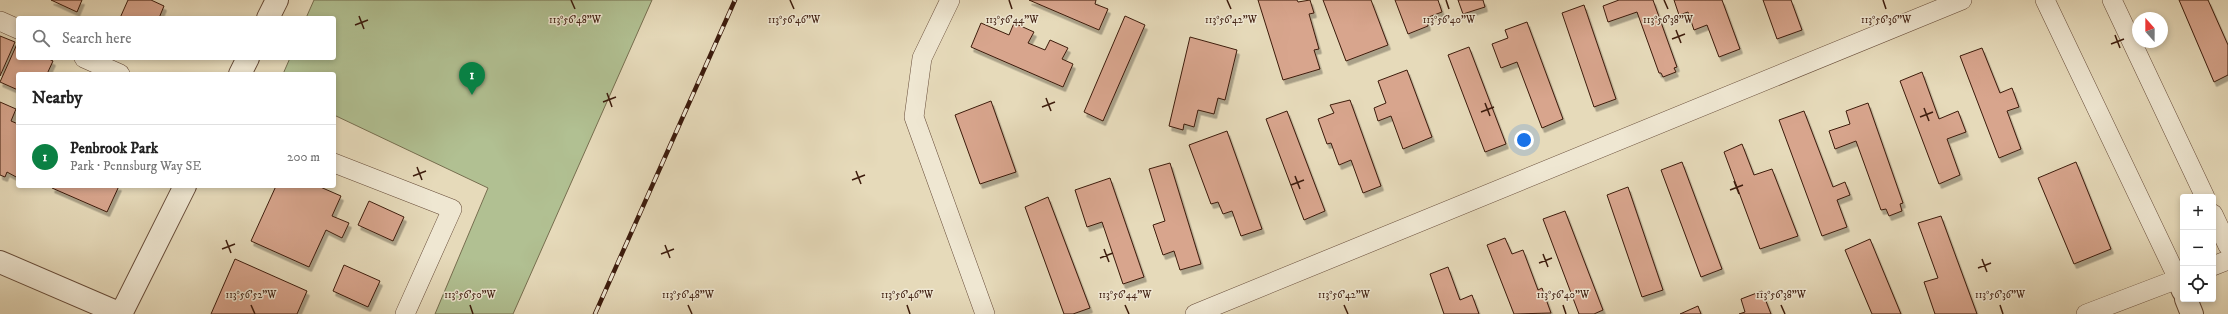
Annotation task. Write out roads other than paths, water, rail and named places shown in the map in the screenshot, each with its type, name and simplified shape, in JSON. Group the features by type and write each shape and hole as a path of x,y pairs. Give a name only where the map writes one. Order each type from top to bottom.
{"street":[{"path":"269,16 277,0"},
{"path":"241,72 247,60"},
{"path":"0,262 121,314 183,188"},
{"path":"2187,302 2192,314"}],"lane":[{"path":"950,0 922,58 914,117 985,314"},
{"path":"1195,314 1962,0"},
{"path":"2044,0 2180,280"},
{"path":"2112,0 2204,194"},
{"path":"0,21 16,28"},
{"path":"88,60 116,72"},
{"path":"336,164 452,209 405,314"},
{"path":"2216,220 2228,246"},
{"path":"2216,265 2228,260"},
{"path":"2086,314 2180,282"}],"railway":[{"path":"595,314 735,0"}],"place":[{"name":"Penbrook Park","path":"472,95"}]}
